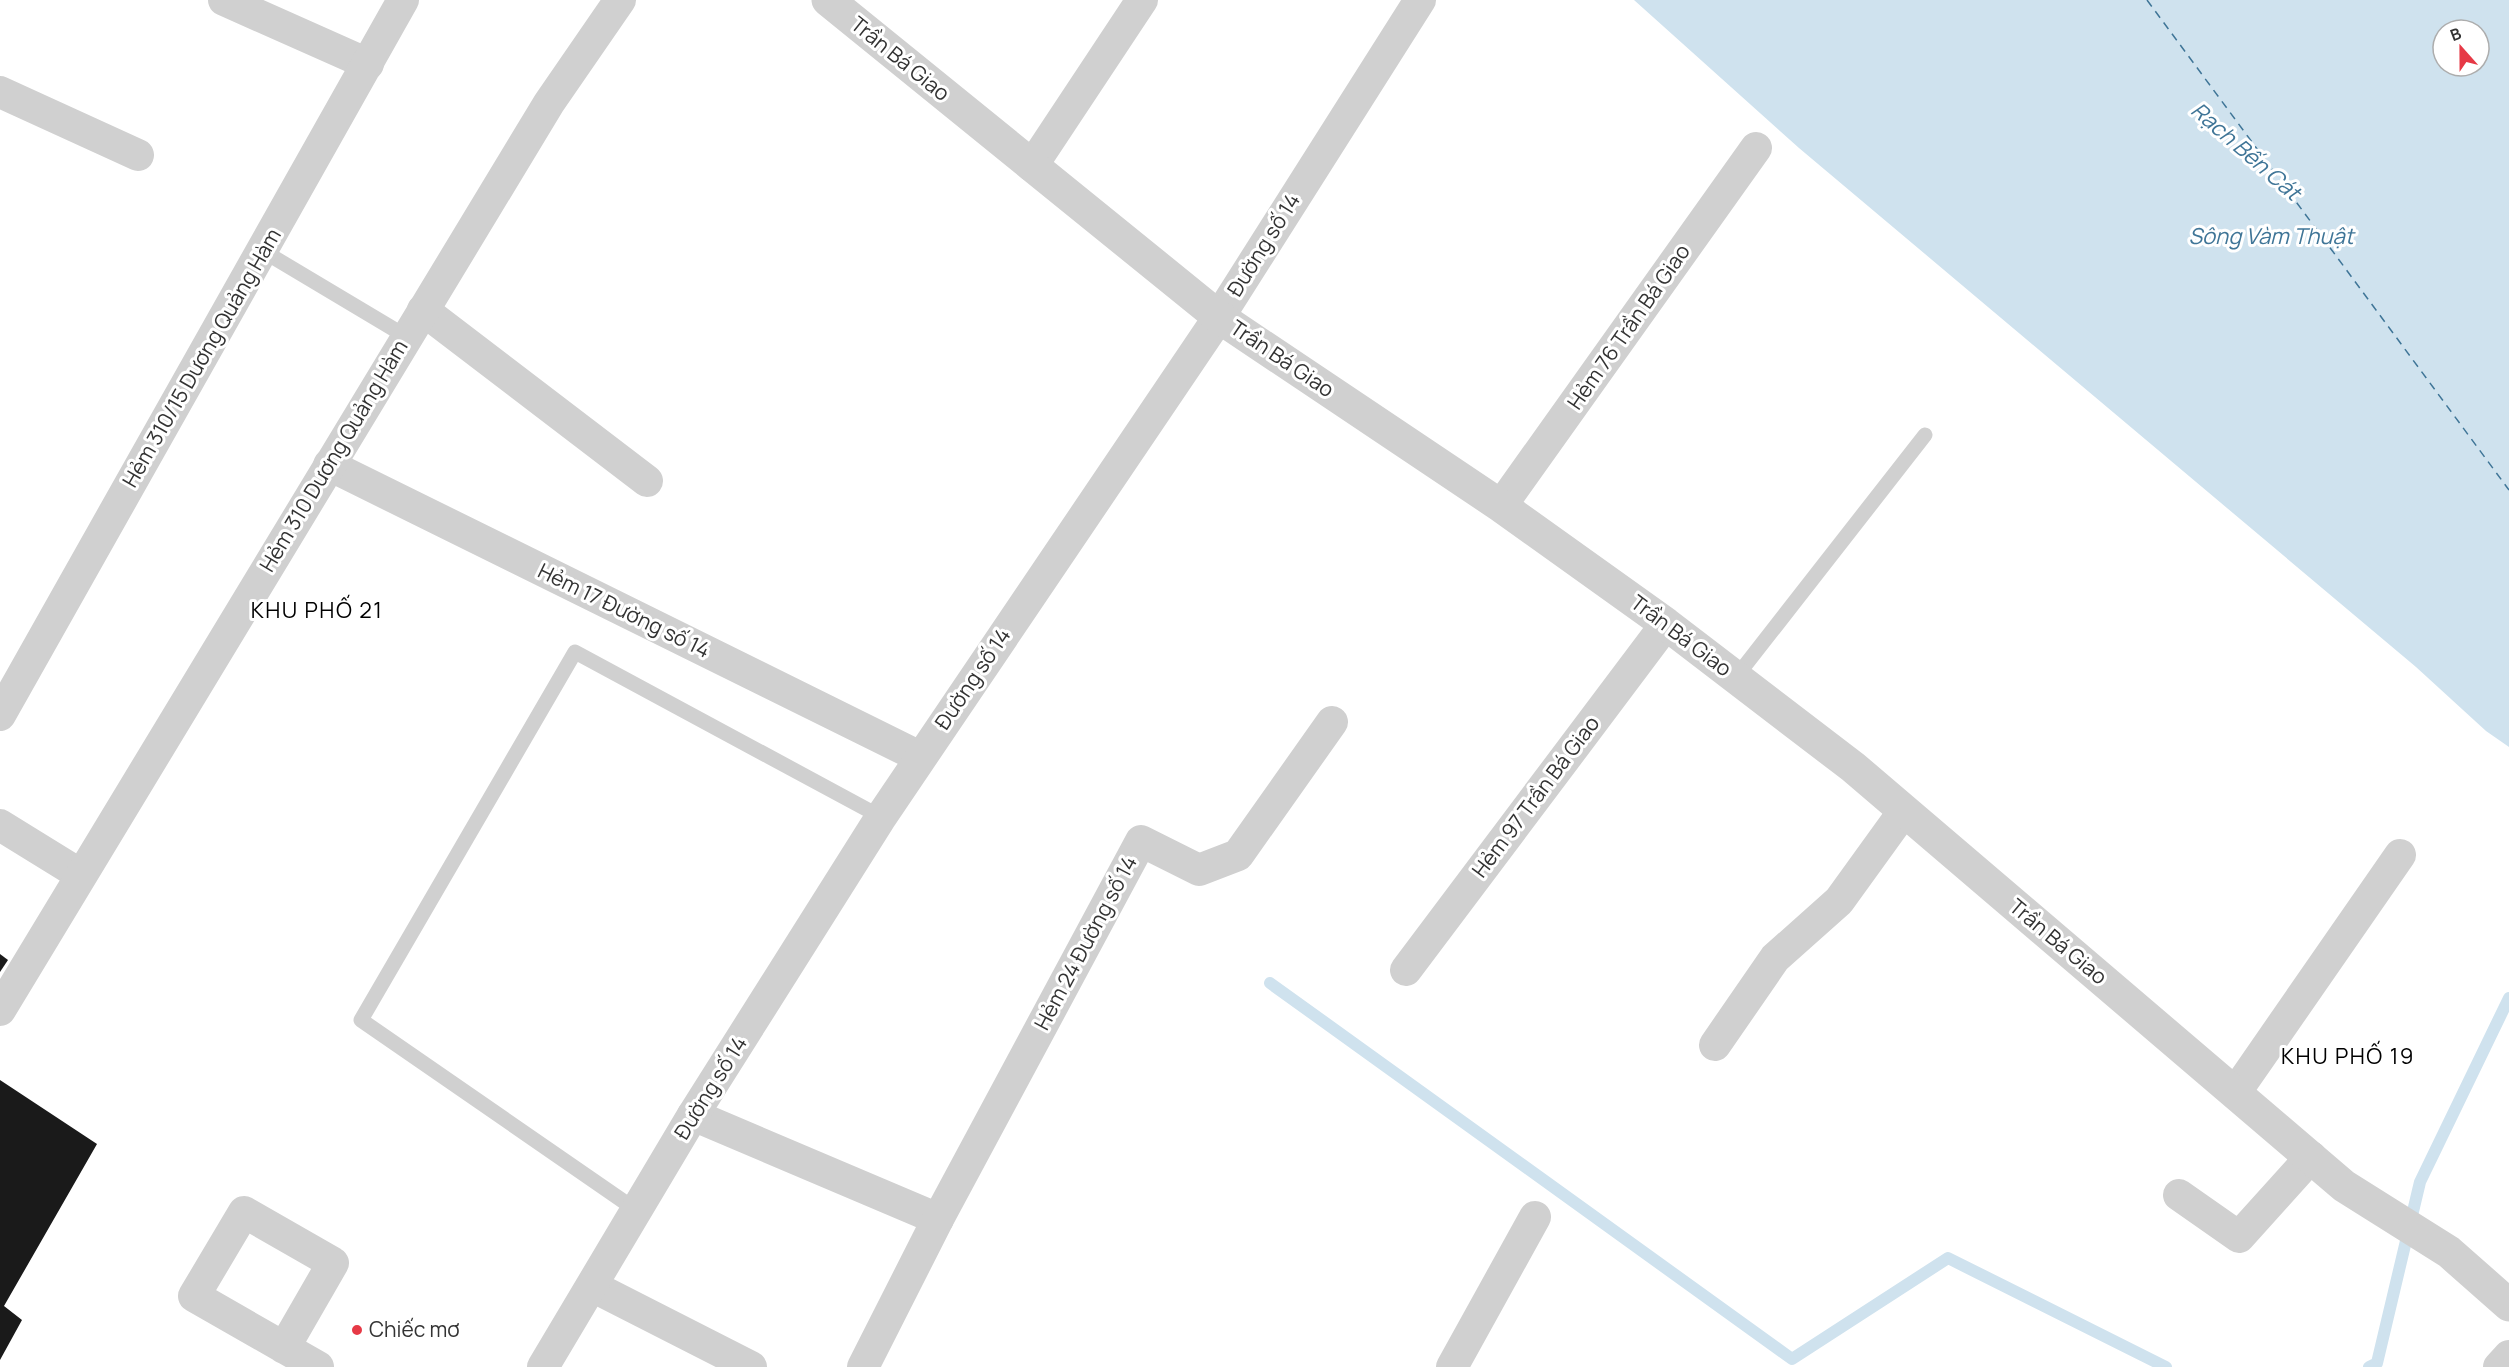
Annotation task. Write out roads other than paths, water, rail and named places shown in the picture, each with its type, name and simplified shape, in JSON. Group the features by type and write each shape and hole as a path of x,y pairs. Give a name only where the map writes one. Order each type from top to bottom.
{"street":[{"path":"224,0 369,64"},
{"name":"Hẻm 310/15 Dương Quảng Hàm","path":"0,715 369,64 403,0"},
{"name":"Hẻm 310 Dương Quảng Hàm","path":"0,1010 549,103 620,0"},
{"name":"Trần Bá Giao","path":"828,0 1219,316 1501,506 1666,624 1853,767 2344,1186 2449,1252 2509,1305"},
{"path":"1032,166 1142,0"},
{"name":"Đường số 14","path":"543,1367 693,1115 881,817 1219,316 1420,0"},
{"path":"0,92 138,155"},
{"name":"Hẻm 76 Trần Bá Giao","path":"1501,506 1756,147"},
{"path":"423,310 647,481"},
{"name":"Hẻm 17 Đường số 14","path":"329,465 920,757"},
{"name":"Hẻm 97 Trần Bá Giao","path":"1406,970 1666,624"},
{"name":"Hẻm 24 Đường số 14","path":"863,1367 938,1219 1141,841 1199,870 1238,855 1332,722"},
{"path":"1716,1045 1775,958 1839,901 1904,811"},
{"path":"0,825 81,875"},
{"path":"2235,1093 2400,855"},
{"path":"693,1115 938,1219"},
{"path":"2180,1195 2239,1237 2311,1157"},
{"path":"284,1348 333,1263 244,1212 195,1296 284,1348 318,1367"},
{"path":"1452,1367 1535,1217"},
{"path":"591,1286 751,1367"},
{"path":"2499,1367 2509,1356"}],"lane":[{"path":"263,251 406,338"},
{"path":"1736,677 1925,435"},
{"path":"636,1210 361,1020 575,652 881,817"}],"water":[{"name":"Sông Vàm Thuật","path":"1634,0 2509,0 2509,747 2486,731 2416,667 1799,148"}],"waterway":[{"path":"1270,983 1792,1359 1948,1258 2166,1367"},
{"path":"2369,1367 2377,1363 2420,1182 2509,998"}],"place":[{"name":"Chiếc mơ","path":"357,1330"}],"district":[{"name":"KHU PHỐ 21","path":"317,610"},
{"name":"KHU PHỐ 19","path":"2348,1056"}],"water label":[{"name":"Rạch Bến Cát","path":"2246,151"}]}
